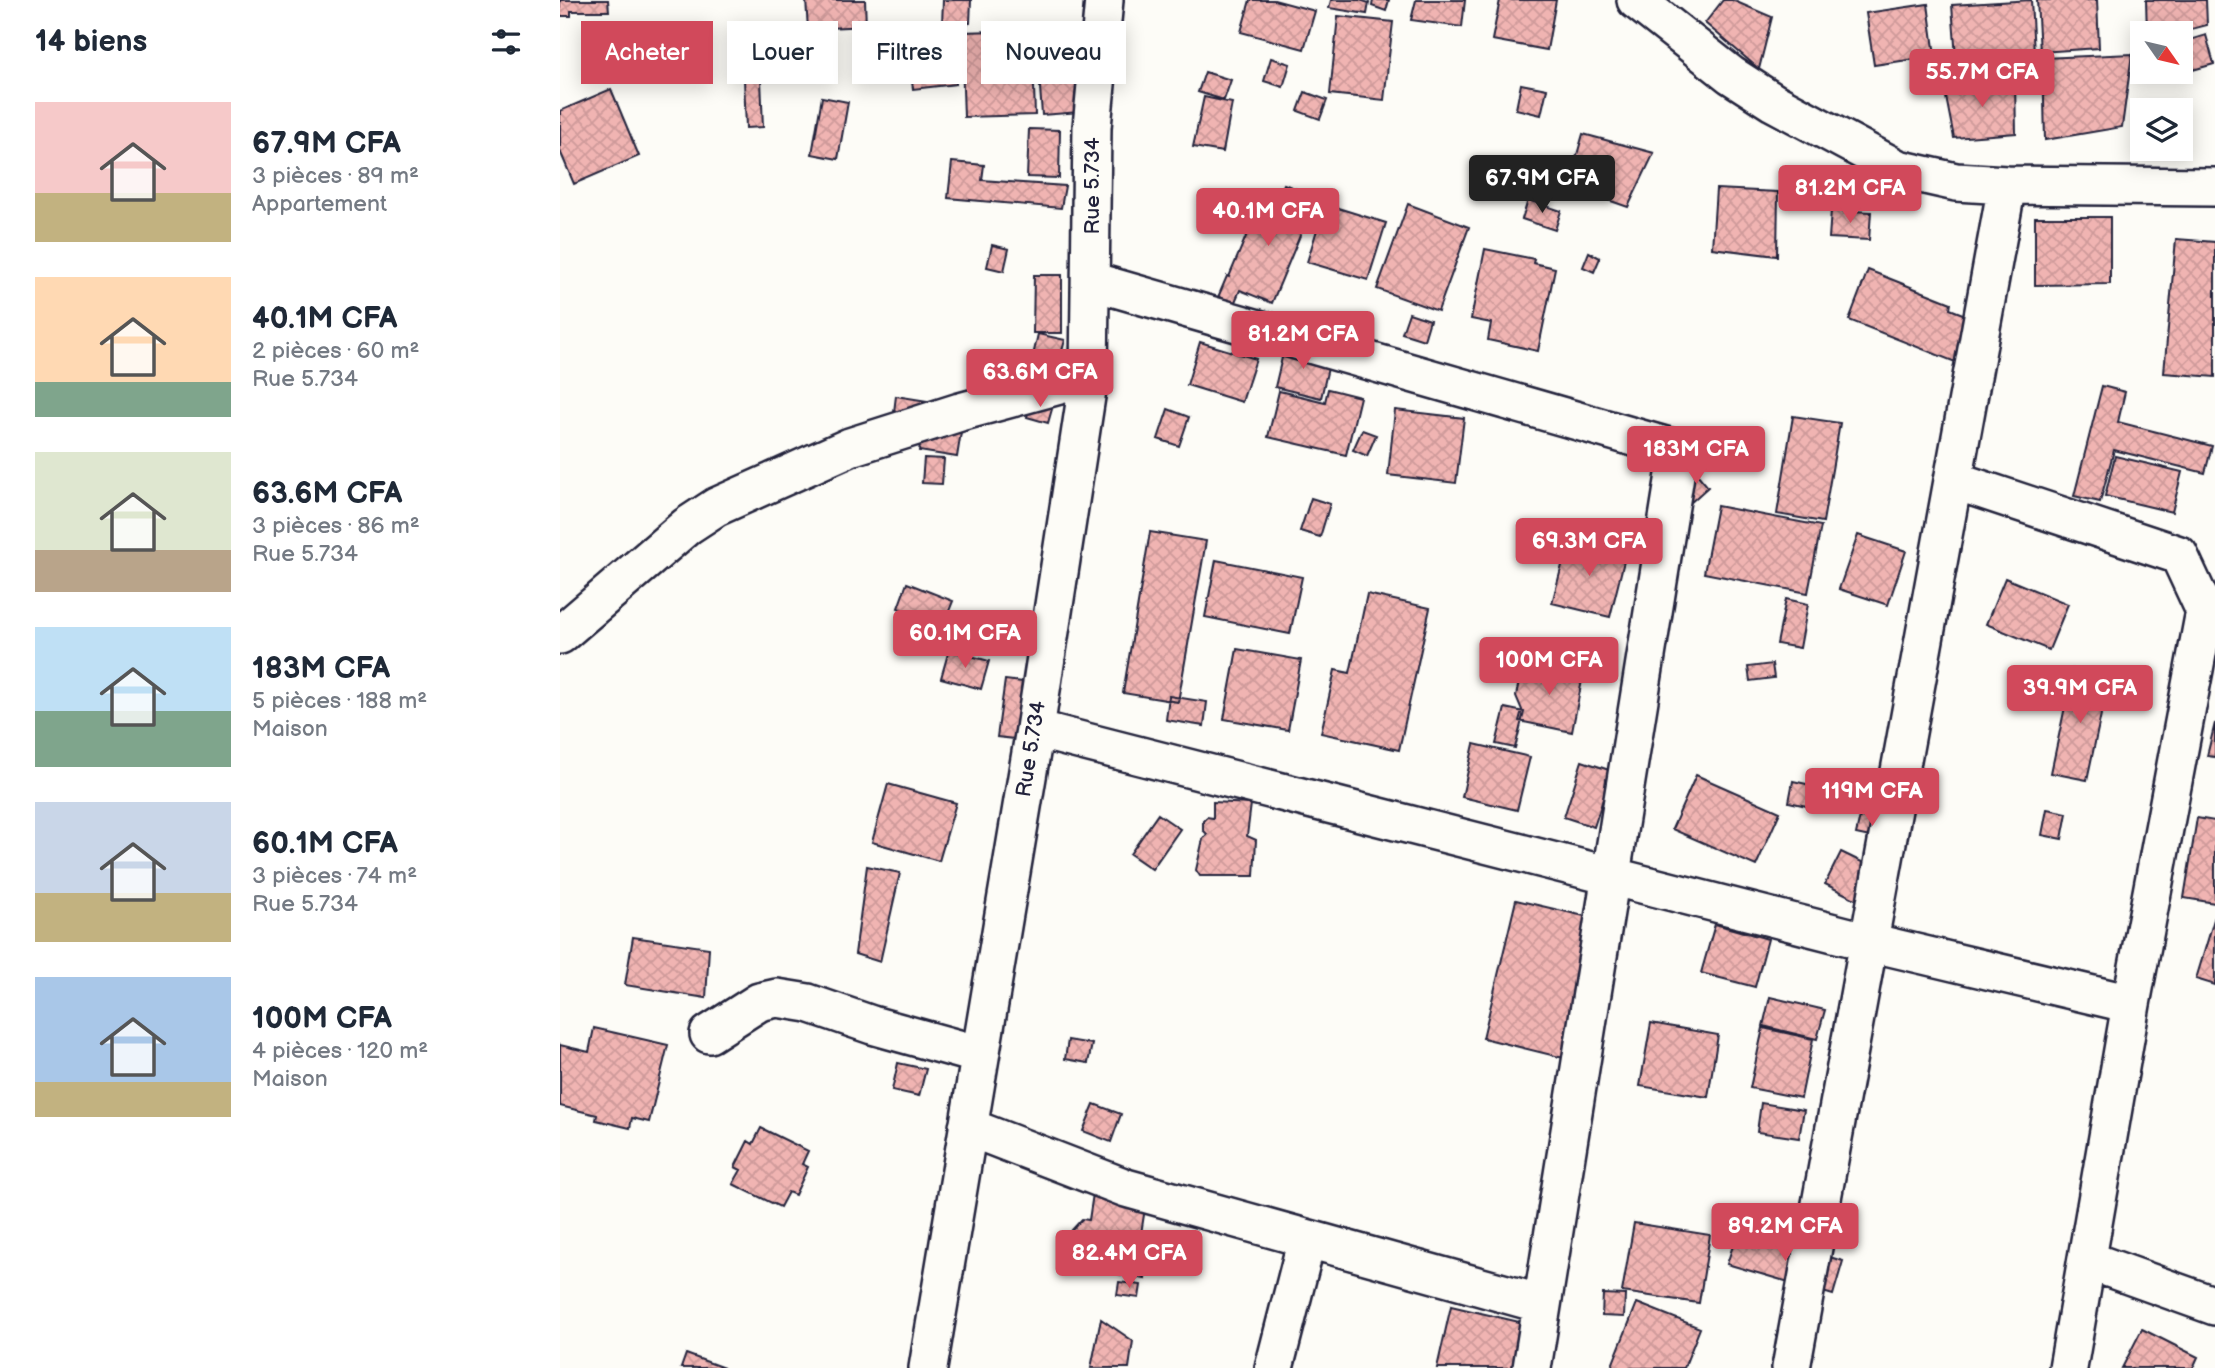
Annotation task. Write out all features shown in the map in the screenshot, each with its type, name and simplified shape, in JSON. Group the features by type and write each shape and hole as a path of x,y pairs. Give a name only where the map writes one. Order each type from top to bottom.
{"street":[{"name":"Rue 5.734","path":"928,1368 1035,729 1089,377 1092,127 1104,0"},
{"path":"1636,0 1731,75 1773,102 1898,169 1955,182 2007,185 2215,187"},
{"path":"1791,1368 2007,185"},
{"path":"1091,282 1679,450 1532,1368"},
{"path":"560,635 687,526 716,507 850,447 960,412 1089,377"},
{"path":"1953,480 2179,555 2205,611 2131,1004 2068,1368"},
{"path":"1035,729 1869,942 2131,1004"},
{"path":"709,1034 760,1002 777,998 808,1003 872,1025 980,1055"},
{"path":"968,1127 1126,1188 1542,1304"},
{"path":"1274,1368 1307,1239"},
{"path":"2087,1260 2215,1306"}],"building":[{"path":"560,0 608,0 609,11 571,11 571,16 560,16"},
{"path":"806,0 865,0 866,21 852,21 852,27 838,27 838,21 807,21"},
{"path":"943,0 971,0 970,23 942,21"},
{"path":"1250,0 1274,0 1315,11 1304,49 1241,32"},
{"path":"1331,0 1360,0 1369,3 1367,14 1329,8"},
{"path":"1373,0 1389,0 1386,11 1372,6"},
{"path":"1416,0 1465,0 1462,27 1411,20"},
{"path":"1500,0 1556,0 1547,50 1492,40"},
{"path":"1723,0 1732,0 1772,17 1759,69 1705,23"},
{"path":"2031,0 2034,53 1956,58 1952,5"},
{"path":"2037,0 2097,0 2099,48 2040,52"},
{"path":"2146,0 2206,0 2207,25 2193,29 2193,21 2147,21"},
{"path":"1928,4 1935,56 1874,65 1866,13"},
{"path":"1338,16 1393,22 1384,100 1330,94"},
{"path":"981,31 981,84 1034,84 1035,115 964,117 963,84 967,84 967,32"},
{"path":"2206,35 2214,64 2193,70 2193,39"},
{"path":"2130,54 2122,127 2045,140 2043,58"},
{"path":"1271,58 1290,64 1283,87 1264,81"},
{"path":"1205,72 1231,80 1224,100 1198,92"},
{"path":"2015,81 2016,133 1954,138 1944,87"},
{"path":"744,84 761,84 763,127 746,128"},
{"path":"912,84 956,84 913,89"},
{"path":"1040,84 1078,84 1080,112 1042,115"},
{"path":"1521,84 1547,89 1541,115 1516,109"},
{"path":"611,89 639,156 574,184 560,151 560,111"},
{"path":"1305,92 1327,100 1320,119 1298,111"},
{"path":"822,97 848,102 838,159 812,154"},
{"path":"1204,97 1232,103 1223,152 1193,147"},
{"path":"1029,129 1060,130 1059,178 1027,177"},
{"path":"1583,134 1654,153 1628,207 1568,186"},
{"path":"952,162 984,165 982,180 1065,186 1061,208 948,198"},
{"path":"1284,184 1316,197 1272,303 1240,290 1232,309 1216,302 1257,210 1270,215"},
{"path":"1716,189 1778,192 1777,256 1712,248"},
{"path":"1528,200 1561,211 1555,230 1522,219"},
{"path":"1325,204 1386,223 1368,280 1307,262"},
{"path":"1408,204 1469,227 1438,311 1377,289"},
{"path":"1831,210 1871,212 1869,240 1829,238"},
{"path":"2035,217 2110,217 2110,284 2035,285"},
{"path":"2176,239 2215,242 2215,377 2164,373"},
{"path":"992,245 1009,249 1004,271 987,267"},
{"path":"1485,249 1534,259 1533,263 1555,268 1538,351 1488,340 1491,323 1471,319"},
{"path":"1589,252 1600,258 1594,272 1583,267"},
{"path":"1868,270 1951,303 1950,309 1991,325 1973,369 1849,320"},
{"path":"1034,275 1062,275 1062,333 1033,333"},
{"path":"1409,313 1430,320 1424,340 1402,333"},
{"path":"1038,334 1065,340 1052,388 1027,382"},
{"path":"1200,342 1256,359 1242,402 1187,385"},
{"path":"1285,345 1331,355 1321,398 1275,387"},
{"path":"2102,386 2125,392 2118,422 2212,446 2205,473 2114,450 2100,502 2074,496"},
{"path":"1328,389 1360,397 1346,455 1268,437 1279,391 1325,402"},
{"path":"896,396 965,407 957,457 919,451 922,432 892,428"},
{"path":"1032,396 1054,402 1048,423 1027,417"},
{"path":"1168,409 1189,417 1179,446 1158,439"},
{"path":"1395,410 1464,418 1456,483 1388,475"},
{"path":"1793,416 1840,423 1823,522 1777,514"},
{"path":"1362,430 1376,435 1367,456 1353,450"},
{"path":"2115,456 2182,472 2172,512 2105,496"},
{"path":"924,458 944,459 942,484 922,483"},
{"path":"1692,468 1708,487 1689,504"},
{"path":"1311,498 1330,504 1320,537 1300,531"},
{"path":"1717,506 1821,526 1808,593 1704,573"},
{"path":"1150,532 1206,541 1178,702 1123,693"},
{"path":"1858,535 1906,551 1888,605 1839,589"},
{"path":"1569,539 1626,553 1610,617 1552,603"},
{"path":"1216,560 1302,577 1290,634 1205,617"},
{"path":"2005,578 2068,604 2049,650 1986,624"},
{"path":"907,583 953,601 943,626 898,608"},
{"path":"1367,594 1430,608 1399,750 1321,733 1335,670 1350,673"},
{"path":"1786,599 1808,604 1800,648 1777,644"},
{"path":"1237,649 1301,660 1288,730 1224,719"},
{"path":"949,650 989,661 981,689 941,678"},
{"path":"1530,664 1583,675 1572,732 1519,721 1522,710 1516,696 1520,676 1527,676"},
{"path":"1772,664 1774,678 1750,681 1748,667"},
{"path":"2073,669 2109,677 2087,780 2051,773"},
{"path":"1005,680 1031,683 1023,740 997,737"},
{"path":"1169,696 1207,702 1204,726 1166,720"},
{"path":"1505,708 1524,712 1515,748 1496,744"},
{"path":"2215,723 2215,757 2207,756"},
{"path":"1474,744 1530,757 1517,810 1462,797"},
{"path":"1582,761 1612,771 1594,827 1564,817"},
{"path":"1696,775 1780,812 1756,866 1672,829"},
{"path":"1793,781 1829,789 1824,810 1789,802"},
{"path":"888,784 956,803 939,861 872,842"},
{"path":"1213,802 1251,804 1247,836 1256,840 1254,876 1200,876 1196,870 1203,839 1207,834 1203,830 1203,821 1207,817 1213,818"},
{"path":"2047,809 2067,813 2062,839 2042,835"},
{"path":"1158,814 1180,829 1152,869 1130,854"},
{"path":"1860,816 1888,823 1884,840 1856,834"},
{"path":"2197,818 2215,821 2215,903 2184,898"},
{"path":"1841,852 1895,878 1879,911 1825,884"},
{"path":"867,866 900,873 880,962 855,954"},
{"path":"1516,900 1614,923 1580,1062 1483,1038"},
{"path":"2215,916 2215,985 2196,979"},
{"path":"1715,924 1768,939 1755,987 1701,973"},
{"path":"633,937 709,948 706,998 625,985"},
{"path":"1770,997 1825,1010 1817,1039 1763,1026"},
{"path":"1651,1023 1718,1035 1708,1097 1640,1086"},
{"path":"594,1028 668,1045 649,1122 632,1118 630,1128 596,1120 597,1115 560,1106 560,1045 589,1052"},
{"path":"1763,1028 1813,1039 1801,1098 1750,1088"},
{"path":"1068,1040 1092,1044 1088,1063 1065,1059"},
{"path":"898,1063 926,1069 919,1096 892,1090"},
{"path":"1761,1103 1804,1110 1799,1138 1757,1132"},
{"path":"1094,1104 1121,1114 1111,1142 1083,1131"},
{"path":"761,1128 808,1151 802,1164 808,1167 795,1195 788,1192 780,1207 733,1184 741,1170 735,1167 748,1141 753,1144"},
{"path":"1093,1194 1146,1202 1137,1259 1147,1261 1145,1279 1074,1266 1074,1253 1069,1244 1071,1231 1082,1219 1089,1220"},
{"path":"1634,1223 1710,1235 1699,1303 1622,1292"},
{"path":"1738,1230 1843,1261 1833,1295 1727,1264"},
{"path":"1119,1282 1141,1285 1139,1298 1117,1295"},
{"path":"1603,1294 1625,1295 1624,1317 1602,1316"},
{"path":"1637,1303 1700,1328 1684,1368 1611,1368"},
{"path":"1451,1306 1532,1325 1521,1368 1437,1368"},
{"path":"1101,1319 1133,1341 1129,1368 1091,1368"},
{"path":"2142,1329 2198,1357 2193,1368 2122,1368"},
{"path":"686,1354 724,1368 681,1368"}]}
